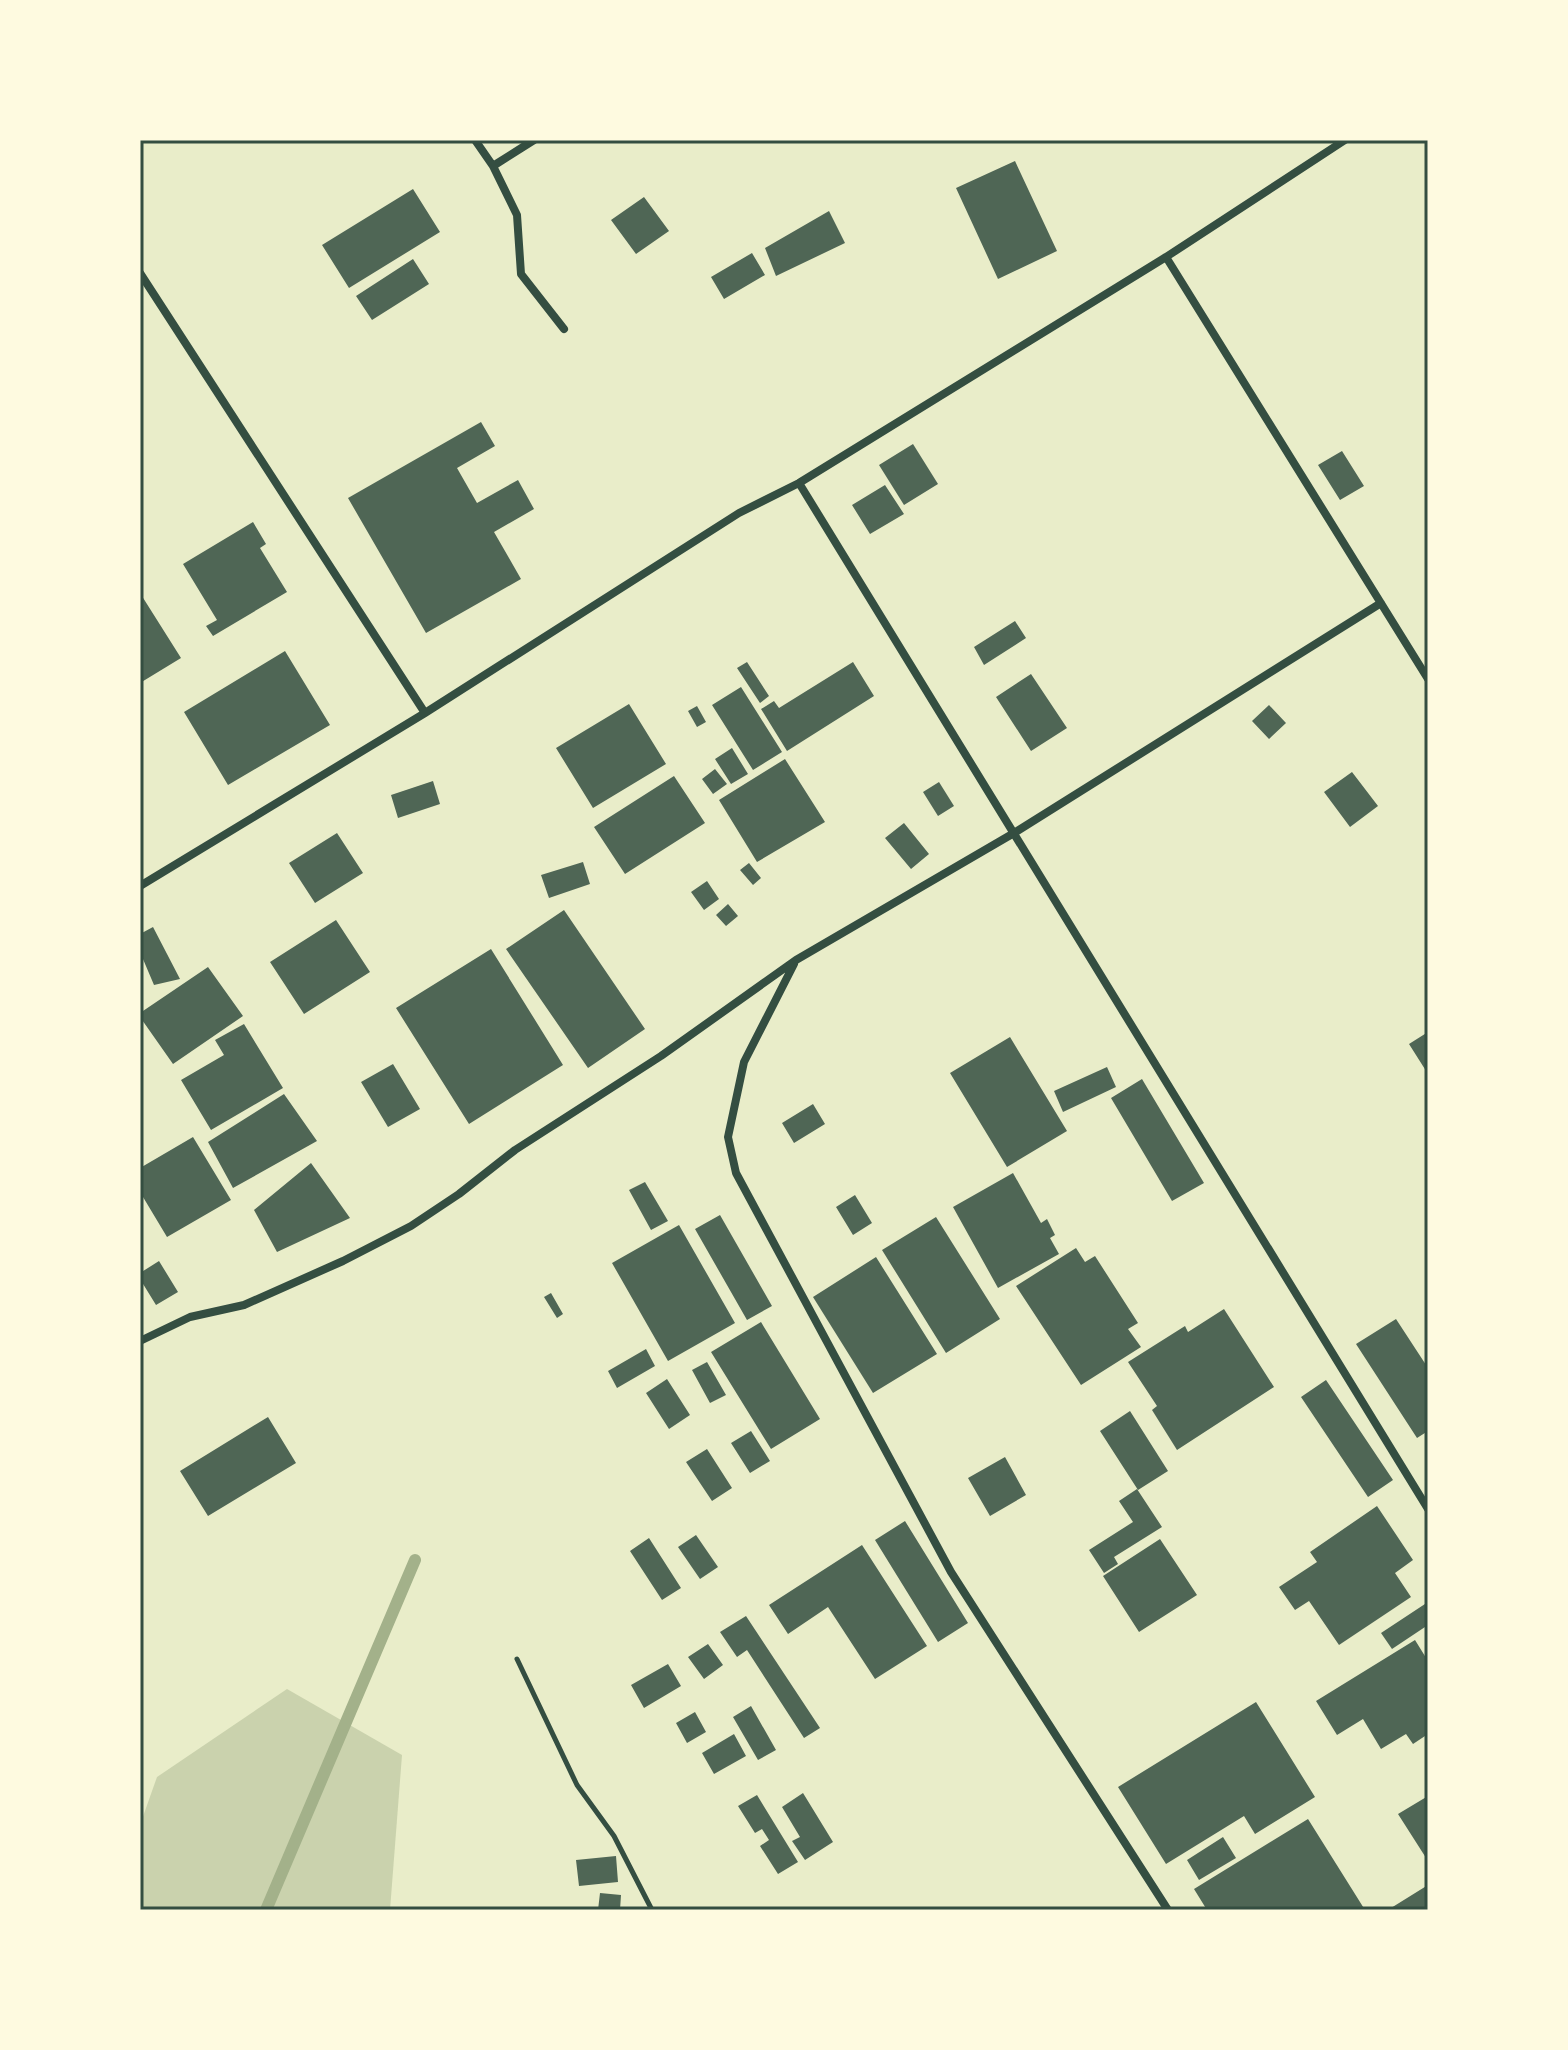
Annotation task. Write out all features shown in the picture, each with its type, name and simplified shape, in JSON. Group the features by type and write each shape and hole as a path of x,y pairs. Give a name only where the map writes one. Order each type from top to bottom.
{"street":[{"path":"475,140 493,166 517,215 521,274 564,329"},
{"path":"493,166 534,140"},
{"path":"140,886 425,713 739,513 799,483 1166,257 1345,140"},
{"path":"1166,257 1428,679"},
{"path":"140,273 425,713"},
{"path":"799,483 1428,1509"},
{"path":"140,1341 190,1317 244,1305 343,1261 411,1226 459,1194 515,1150 661,1056 796,960 1014,833 1381,603"},
{"path":"796,960 744,1062 728,1137 736,1173 951,1572 1168,1910"}],"path":[{"path":"517,1659 577,1785 614,1836 652,1910"}],"green space":[{"path":"287,1689 402,1755 390,1910 140,1910 140,1825 157,1777"}],"building":[{"path":"1015,161 1057,251 998,279 956,188"},
{"path":"413,189 440,232 349,288 322,245"},
{"path":"644,197 669,231 636,254 611,220"},
{"path":"829,211 845,243 776,276 765,248"},
{"path":"752,253 765,275 724,299 711,277"},
{"path":"413,259 429,284 372,320 356,296"},
{"path":"481,422 495,446 457,468 477,503 518,480 534,509 494,532 521,579 426,633 348,498"},
{"path":"913,444 938,484 904,505 879,465"},
{"path":"1342,451 1364,486 1340,500 1318,465"},
{"path":"885,485 904,514 870,534 852,505"},
{"path":"253,522 266,544 260,548 287,592 213,636 206,626 217,620 183,564"},
{"path":"140,593 181,658 140,683"},
{"path":"1015,621 1026,638 984,665 974,647"},
{"path":"285,651 330,725 228,785 184,712"},
{"path":"747,662 769,696 760,703 737,668"},
{"path":"853,662 874,696 787,751 761,709 774,701 779,708"},
{"path":"1031,674 1067,728 1031,751 996,697"},
{"path":"741,687 782,752 753,770 712,705"},
{"path":"629,704 666,764 593,808 556,748"},
{"path":"1269,705 1286,723 1269,739 1252,721"},
{"path":"697,706 706,722 697,727 688,711"},
{"path":"732,748 748,774 731,784 715,759"},
{"path":"785,759 825,822 757,862 719,800"},
{"path":"715,769 727,784 713,794 702,779"},
{"path":"1352,772 1378,806 1350,827 1324,792"},
{"path":"674,776 705,823 625,874 594,827"},
{"path":"433,781 440,804 398,818 391,795"},
{"path":"939,782 954,806 938,816 923,792"},
{"path":"904,823 929,854 911,869 885,838"},
{"path":"337,833 363,873 315,903 289,863"},
{"path":"583,862 590,884 549,898 541,875"},
{"path":"749,863 761,878 753,885 740,870"},
{"path":"707,881 719,899 704,910 691,892"},
{"path":"728,904 738,916 726,926 716,915"},
{"path":"564,910 645,1029 588,1068 506,949"},
{"path":"336,920 370,972 304,1014 270,962"},
{"path":"153,927 180,979 154,985 140,952 140,934"},
{"path":"491,949 563,1065 469,1124 396,1008"},
{"path":"208,967 243,1016 173,1064 140,1013"},
{"path":"244,1024 283,1088 211,1130 181,1080 224,1055 215,1040"},
{"path":"1428,1032 1428,1074 1409,1044"},
{"path":"1010,1037 1067,1131 1007,1167 950,1073"},
{"path":"393,1064 420,1109 388,1127 361,1082"},
{"path":"1107,1067 1116,1087 1063,1112 1054,1091"},
{"path":"1142,1079 1204,1183 1172,1201 1111,1098"},
{"path":"284,1094 317,1141 233,1188 208,1142"},
{"path":"813,1104 825,1124 794,1143 782,1123"},
{"path":"193,1137 231,1200 167,1237 140,1192 140,1168"},
{"path":"311,1163 350,1218 277,1252 254,1210"},
{"path":"1013,1173 1041,1223 1047,1219 1055,1235 1050,1238 1059,1254 998,1288 953,1207"},
{"path":"645,1182 668,1221 651,1230 629,1190"},
{"path":"855,1195 872,1223 853,1235 836,1207"},
{"path":"720,1215 772,1306 747,1320 695,1229"},
{"path":"936,1217 1000,1319 946,1353 882,1250"},
{"path":"679,1225 735,1323 668,1361 612,1263"},
{"path":"1076,1248 1085,1262 1095,1256 1138,1323 1128,1329 1141,1347 1081,1385 1016,1286"},
{"path":"876,1257 937,1354 873,1393 813,1297"},
{"path":"159,1261 178,1292 156,1305 140,1279 140,1273"},
{"path":"551,1293 563,1314 557,1318 544,1297"},
{"path":"1224,1309 1274,1387 1177,1450 1152,1410 1157,1406 1128,1362 1185,1326 1188,1332"},
{"path":"1396,1319 1428,1368 1428,1431 1417,1438 1356,1344"},
{"path":"761,1322 820,1419 771,1449 711,1352"},
{"path":"646,1349 655,1366 617,1388 608,1371"},
{"path":"707,1362 726,1395 710,1403 692,1370"},
{"path":"667,1379 690,1415 669,1429 646,1393"},
{"path":"1326,1380 1393,1480 1368,1497 1301,1397"},
{"path":"1130,1411 1168,1471 1138,1490 1100,1431"},
{"path":"268,1417 296,1463 208,1516 180,1471"},
{"path":"751,1431 770,1461 750,1473 731,1443"},
{"path":"707,1449 732,1488 712,1501 686,1462"},
{"path":"1005,1457 1026,1495 990,1516 968,1478"},
{"path":"1137,1489 1162,1527 1114,1557 1118,1564 1104,1573 1089,1550 1133,1522 1119,1501"},
{"path":"1377,1506 1413,1560 1395,1573 1411,1597 1339,1645 1309,1601 1295,1610 1279,1587 1317,1562 1310,1552"},
{"path":"905,1521 968,1623 938,1642 875,1540"},
{"path":"696,1535 718,1567 700,1579 678,1547"},
{"path":"649,1538 681,1588 662,1600 630,1551"},
{"path":"1160,1539 1197,1595 1139,1632 1103,1576"},
{"path":"862,1545 927,1646 875,1679 828,1607 788,1634 769,1605"},
{"path":"1428,1602 1428,1625 1392,1649 1381,1633"},
{"path":"746,1616 820,1728 804,1738 747,1650 737,1657 720,1632"},
{"path":"1415,1640 1428,1661 1428,1734 1413,1744 1406,1734 1381,1749 1363,1719 1337,1735 1316,1701"},
{"path":"708,1644 723,1665 704,1679 688,1657"},
{"path":"668,1664 681,1686 644,1708 631,1685"},
{"path":"1256,1702 1315,1797 1255,1834 1244,1816 1166,1864 1118,1787"},
{"path":"751,1706 776,1750 758,1760 733,1717"},
{"path":"695,1712 706,1732 687,1743 676,1723"},
{"path":"734,1734 746,1756 714,1774 702,1753"},
{"path":"803,1793 833,1842 805,1860 792,1841 800,1837 782,1807"},
{"path":"757,1795 798,1862 778,1874 760,1846 769,1840 762,1829 755,1833 738,1806"},
{"path":"1428,1796 1428,1861 1398,1814"},
{"path":"1308,1819 1365,1910 1207,1910 1194,1889"},
{"path":"1223,1837 1236,1858 1199,1880 1187,1860"},
{"path":"616,1856 618,1882 579,1886 576,1860"},
{"path":"1428,1885 1428,1910 1391,1908"},
{"path":"600,1893 621,1895 620,1910 598,1910"}],"waterway":[{"path":"266,1910 415,1560"}]}
